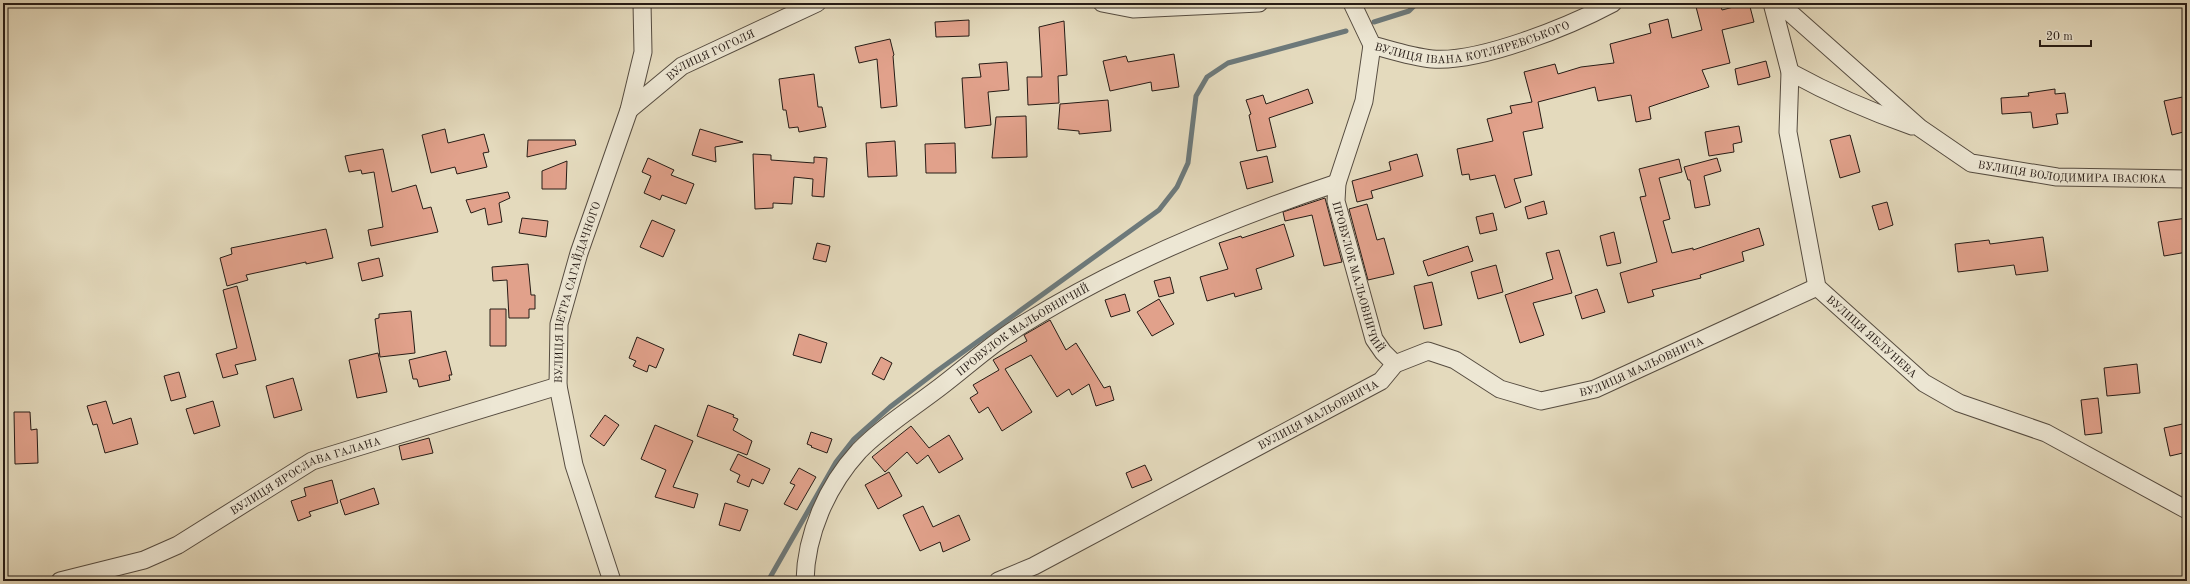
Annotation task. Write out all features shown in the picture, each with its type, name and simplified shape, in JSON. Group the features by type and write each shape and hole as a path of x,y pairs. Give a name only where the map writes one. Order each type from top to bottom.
{"street":[{"name":"ВУЛИЦЯ ПЕТРА САГАЙДАЧНОГО","path":"612,581 574,465 558,386 559,324 580,253 629,110 643,52 642,3"},
{"path":"781,3 798,10"},
{"name":"ВУЛИЦЯ ГОГОЛЯ","path":"629,110 682,66 798,10 817,3"},
{"path":"1102,3 1134,10 1259,3"},
{"name":"ВУЛИЦЯ ІВАНА КОТЛЯРЕВСЬКОГО","path":"1352,3 1372,46 1432,59 1462,57 1504,47 1554,30 1613,3"},
{"name":"ВУЛИЦЯ ЯБЛУНЕВА","path":"1772,3 1790,72 1788,132 1817,287 1924,383 1959,403 2046,433 2187,510"},
{"name":"ВУЛИЦЯ ВОЛОДИМИРА ІВАСЮКА","path":"1779,3 1920,128 1971,163 2057,177 2187,179"},
{"name":"ПРОВУЛОК МАЛЬОВНИЧИЙ","path":"1372,46 1364,101 1337,183 1336,201 1374,338 1382,352 1395,364"},
{"name":"ВУЛИЦЯ ВОЛОДИМИРА ІВАСЮКА","path":"1790,72 1831,95 1875,113 1920,128"},
{"name":"ПРОВУЛОК МАЛЬОВНИЧИЙ","path":"805,581 806,565 815,524 833,485 859,451 1023,324 1124,269 1176,244 1282,201 1337,183"},
{"name":"ВУЛИЦЯ МАЛЬОВНИЧА","path":"998,581 1041,562 1381,381 1395,364 1428,351 1455,360 1500,389 1541,401 1595,390 1817,287"},
{"name":"ВУЛИЦЯ ЯРОСЛАВА ГАЛАНА","path":"60,581 144,560 178,545 312,460 558,386"}],"building":[{"path":"1695,3 1720,3 1722,10 1749,3 1754,22 1722,30 1730,63 1702,70 1709,87 1649,107 1651,119 1636,122 1631,95 1598,101 1595,87 1538,102 1543,128 1523,132 1532,175 1514,179 1521,202 1505,208 1495,175 1470,180 1469,174 1462,175 1457,149 1493,141 1487,119 1512,113 1510,106 1532,102 1524,72 1555,64 1558,74 1581,67 1614,63 1610,44 1651,33 1649,24 1668,19 1672,38 1702,30"},
{"path":"969,20 969,36 936,37 935,22"},
{"path":"1064,21 1067,75 1058,76 1059,103 1028,105 1027,77 1042,77 1039,27"},
{"path":"890,39 894,55 897,106 881,108 877,59 859,63 855,47"},
{"path":"1174,54 1179,87 1152,91 1151,82 1110,91 1103,61 1126,56 1128,62"},
{"path":"1766,61 1770,77 1738,85 1735,69"},
{"path":"1007,62 1009,90 988,92 991,125 965,128 962,78 981,77 979,64"},
{"path":"814,74 818,107 822,107 826,127 799,132 798,127 789,128 786,110 783,110 779,79"},
{"path":"1308,89 1313,103 1269,118 1276,147 1257,151 1249,115 1251,114 1246,100 1263,95 1266,104"},
{"path":"2055,89 2055,94 2065,93 2068,113 2056,114 2058,124 2033,128 2031,112 2002,114 2001,98 2029,96 2028,93"},
{"path":"2187,96 2187,131 2172,135 2164,101"},
{"path":"1108,100 1111,131 1079,134 1079,131 1058,129 1060,104"},
{"path":"1026,116 1027,157 992,158 996,117"},
{"path":"1739,126 1742,142 1733,144 1734,152 1709,156 1705,132"},
{"path":"445,129 448,143 484,134 489,152 483,153 487,167 457,174 455,167 431,173 422,135"},
{"path":"700,129 743,142 715,147 716,162 692,155"},
{"path":"1850,135 1860,172 1840,178 1830,140"},
{"path":"528,140 575,140 576,145 527,157"},
{"path":"895,141 897,176 868,177 866,143"},
{"path":"955,143 956,173 926,173 925,144"},
{"path":"383,149 392,192 416,185 423,209 431,207 438,232 371,246 368,230 383,227 374,172 362,174 361,170 349,172 345,156"},
{"path":"753,154 771,155 771,160 814,163 814,157 827,158 824,197 812,196 813,179 794,177 792,204 773,203 773,208 755,209"},
{"path":"1417,154 1423,176 1371,191 1373,198 1357,202 1352,181 1391,170 1389,162"},
{"path":"1267,156 1273,182 1247,189 1240,162"},
{"path":"648,158 674,170 671,175 694,184 686,204 662,195 660,200 644,193 651,176 642,172"},
{"path":"1717,158 1721,171 1704,176 1710,205 1695,208 1690,180 1688,180 1684,167"},
{"path":"1679,159 1682,172 1659,178 1670,219 1663,221 1672,253 1693,248 1693,250 1759,228 1764,245 1742,252 1744,261 1700,275 1701,278 1652,290 1654,296 1628,303 1620,273 1657,262 1640,197 1646,196 1639,169"},
{"path":"567,161 566,189 542,189 542,171"},
{"path":"508,192 510,198 499,203 502,222 488,225 485,208 471,213 466,200"},
{"path":"1325,198 1342,262 1324,266 1312,215 1285,221 1283,212"},
{"path":"1544,201 1547,214 1528,219 1525,207"},
{"path":"1887,202 1893,225 1879,230 1872,206"},
{"path":"1367,204 1377,240 1384,238 1394,274 1368,280 1349,209"},
{"path":"1493,213 1497,230 1480,234 1476,217"},
{"path":"522,218 548,221 546,237 519,233"},
{"path":"2187,218 2187,252 2164,256 2158,222"},
{"path":"652,220 675,230 663,257 640,247"},
{"path":"1284,224 1294,256 1256,269 1262,289 1235,297 1234,293 1207,301 1200,277 1228,269 1219,243 1241,236 1242,238"},
{"path":"326,229 333,258 306,264 306,262 246,275 248,280 227,286 220,258 232,254 231,248"},
{"path":"1614,232 1621,263 1607,266 1600,236"},
{"path":"2043,237 2048,271 2016,275 2014,265 1958,272 1955,244 1989,240 1990,244"},
{"path":"817,243 830,246 826,262 813,259"},
{"path":"1468,246 1473,261 1428,276 1423,261"},
{"path":"1559,250 1572,293 1533,303 1544,335 1520,343 1505,295 1553,279 1546,253"},
{"path":"379,258 383,276 362,281 358,263"},
{"path":"528,264 531,295 535,295 535,309 529,309 529,318 509,318 507,280 493,281 492,267"},
{"path":"1496,265 1503,292 1478,299 1471,272"},
{"path":"1170,277 1174,293 1159,297 1154,281"},
{"path":"1432,282 1442,325 1424,329 1414,286"},
{"path":"237,286 256,360 235,365 238,374 223,378 216,354 237,348 223,290"},
{"path":"1597,289 1605,312 1582,319 1575,296"},
{"path":"1125,294 1130,311 1111,317 1105,300"},
{"path":"1159,299 1174,324 1152,336 1137,312"},
{"path":"490,309 506,309 506,346 490,346"},
{"path":"411,311 415,353 380,357 375,319 379,318 379,314"},
{"path":"1050,320 1066,350 1076,343 1104,388 1110,386 1114,400 1096,406 1089,384 1072,395 1069,389 1057,397 1031,355 1005,369 1032,412 1002,431 988,407 979,413 970,398 978,393 973,385 999,370 993,360 1027,341 1024,335"},
{"path":"799,334 827,343 821,363 793,355"},
{"path":"637,337 664,349 656,368 649,365 647,372 633,366 636,361 629,358"},
{"path":"446,351 452,375 449,375 450,380 419,387 417,379 413,379 409,360"},
{"path":"378,353 387,392 357,398 349,360"},
{"path":"881,357 892,363 884,380 872,374"},
{"path":"2137,364 2140,393 2107,396 2104,368"},
{"path":"179,372 186,397 171,401 164,376"},
{"path":"293,378 302,410 274,418 266,386"},
{"path":"2098,398 2102,433 2085,435 2081,400"},
{"path":"106,401 113,424 131,418 138,444 105,453 97,424 93,425 87,406"},
{"path":"213,401 220,426 194,434 186,409"},
{"path":"708,405 734,415 733,417 738,419 733,430 752,441 747,455 697,436"},
{"path":"14,412 30,412 31,430 37,429 38,463 15,464"},
{"path":"605,415 619,425 604,446 590,436"},
{"path":"2187,423 2187,452 2170,456 2164,428"},
{"path":"655,425 693,441 673,487 698,494 694,508 655,497 666,470 641,459"},
{"path":"911,426 929,448 949,435 963,459 939,473 928,455 917,464 907,452 885,472 872,457"},
{"path":"811,432 832,439 827,453 807,444"},
{"path":"429,438 433,453 402,460 399,446"},
{"path":"738,454 770,469 763,484 752,479 749,487 737,482 740,475 730,470"},
{"path":"1145,465 1152,480 1132,488 1126,473"},
{"path":"799,468 816,477 797,510 784,504 795,485 790,483"},
{"path":"889,472 902,496 878,509 865,485"},
{"path":"332,480 338,503 309,512 311,516 298,521 291,501 306,496 304,488"},
{"path":"374,488 379,504 345,515 340,500"},
{"path":"725,503 748,510 740,531 719,525"},
{"path":"923,506 933,527 959,515 970,540 943,552 940,542 920,551 903,515"}],"waterway":[{"path":"1374,22 1409,11 1417,3"},
{"path":"768,581 836,462 854,439 890,407 937,371 1159,210 1177,187 1188,163 1196,96 1207,77 1228,63 1346,31"}]}
